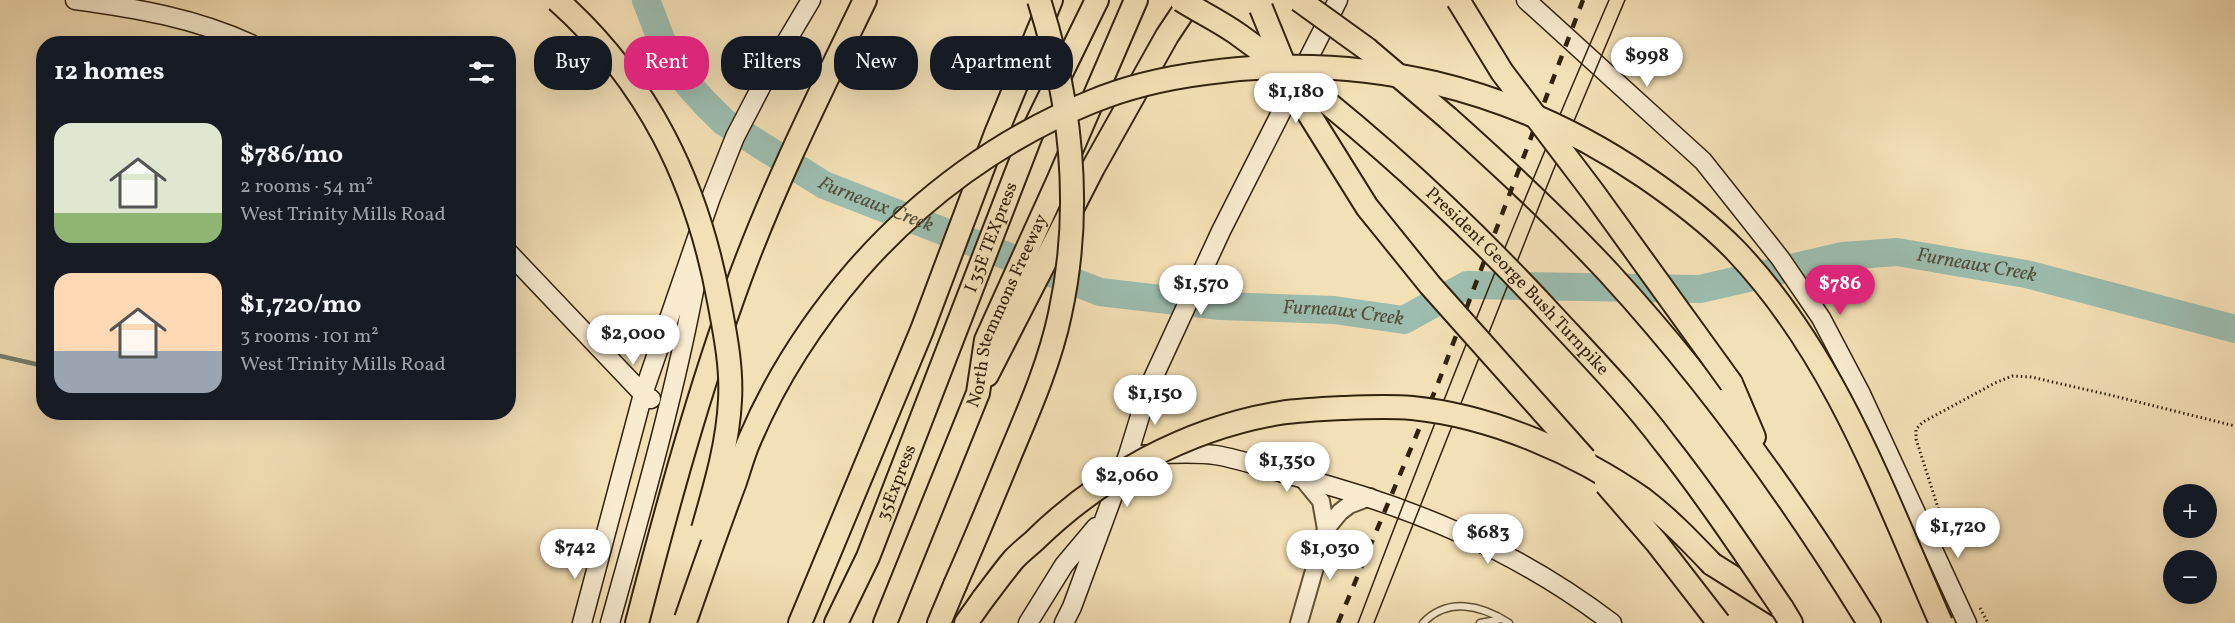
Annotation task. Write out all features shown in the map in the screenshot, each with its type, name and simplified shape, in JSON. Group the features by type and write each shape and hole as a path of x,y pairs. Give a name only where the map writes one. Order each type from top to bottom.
{"highway":[{"path":"557,0 606,48 656,119 674,152 689,188 700,219 718,293 727,346 730,400 719,469 699,546 686,621"},
{"path":"637,623 657,545 740,278 797,142 865,0"},
{"path":"939,623 1022,428 1042,374 1060,316 1068,273 1073,195 1068,131 1054,52 1039,0"},
{"path":"801,623 922,330 995,136 1051,0"},
{"name":"I 35E TEXpress","path":"950,341 1031,135 1097,0"},
{"name":"North Stemmons Freeway","path":"885,623 978,393 994,342 1058,181 1136,0"},
{"name":"President George Bush Turnpike","path":"1181,0 1238,34 1328,102 1406,168 1530,290 1607,374 1664,441 1719,516 1786,616"},
{"path":"994,342 1167,36 1191,0"},
{"path":"1258,0 1283,62 1309,114 1367,207 1430,285 1657,543 1719,623"},
{"path":"1299,0 1366,50 1448,118 1555,218 1647,317 1768,471 1869,623"},
{"path":"1458,0 1502,72 1593,192 1731,382 1768,471"},
{"path":"686,621 749,440 772,393 829,305 886,239 958,177 1004,145 1091,101 1176,77 1266,66 1331,68 1410,76 1487,96 1523,109 1581,136 1617,158 1700,218 1735,250 1767,287 1815,354 1860,442 1941,623"},
{"name":"35Express","path":"836,623 868,557 950,341"},
{"path":"966,623 1014,559 1049,526 1095,490 1153,455 1204,434 1244,421 1280,413 1380,406 1413,408 1487,424 1527,437 1604,474 1644,500 1679,530 1712,564 1786,616"}],"main road":[{"path":"75,0 130,7 201,24 231,36"},
{"path":"582,623 643,394 710,200 735,137 773,64 811,0"},
{"path":"1068,615 1128,454 1149,387 1221,231 1338,0"},
{"path":"1526,0 1703,161 1780,258 1821,318 1861,393 1967,623"},
{"path":"610,623 647,488 694,294 710,200"},
{"path":"516,260 643,394 666,408"},
{"path":"1128,454 1214,455 1370,498 1455,529 1506,554 1554,583 1612,623"},
{"path":"1028,623 1065,565 1105,516"}],"street":[{"path":"1302,478 1321,501 1326,529"},
{"path":"1299,623 1326,529 1349,505 1370,498"}],"lane":[{"path":"1423,623 1433,613 1455,605 1476,608 1506,621"},
{"path":"1480,623 1506,621"}],"path":[{"path":"1950,544 1916,439 1916,429 1923,422 1995,383 2012,376 2031,377 2235,426"},
{"path":"1978,604 1988,623"}],"waterway":[{"name":"Furneaux Creek","path":"646,0 671,65 724,122 824,185 1100,292 1220,306 1334,310 1404,320 1467,285 1700,289 1843,256 1897,252 2026,274 2235,329"},
{"path":"0,356 36,364"}],"tram line":[{"path":"1358,623 1480,310 1609,0"},
{"path":"1374,623 1553,171 1625,0"}],"railway":[{"path":"1338,623 1437,386 1583,0"}]}
